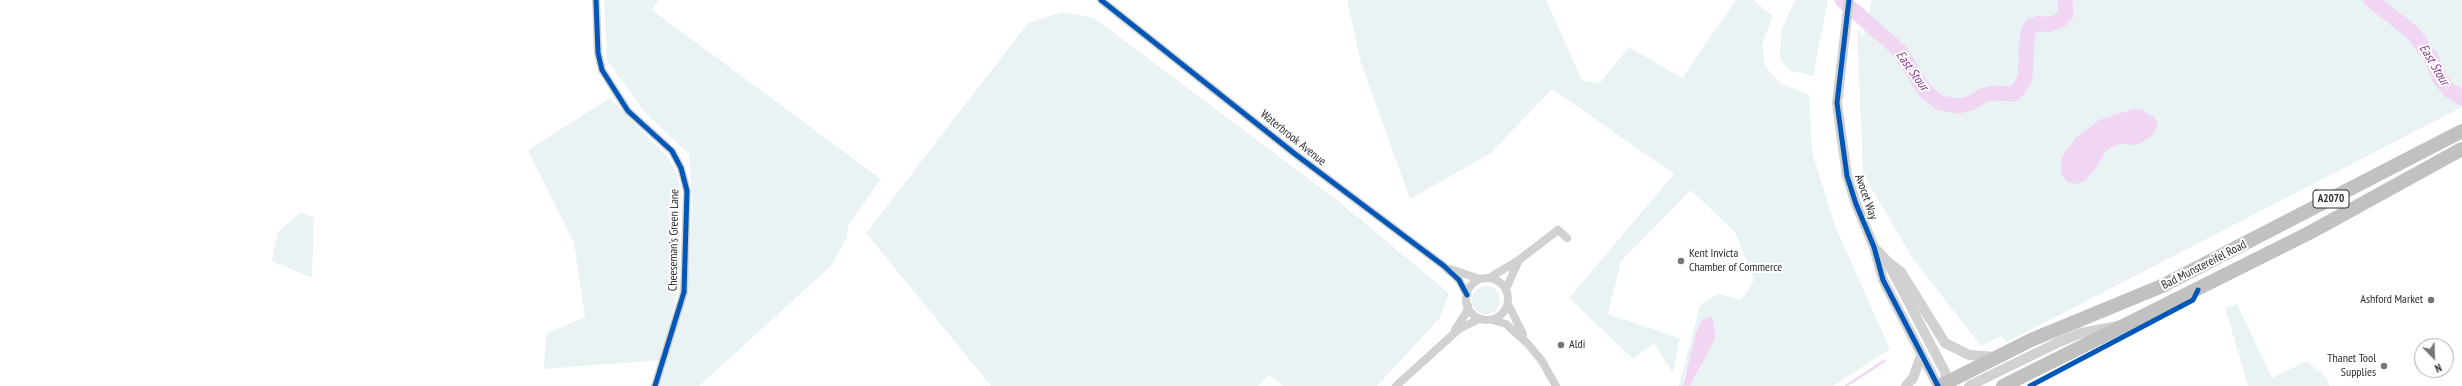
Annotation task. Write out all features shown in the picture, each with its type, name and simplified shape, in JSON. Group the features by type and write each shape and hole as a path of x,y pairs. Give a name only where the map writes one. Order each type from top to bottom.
{"highway":[{"name":"Bad Munstereifel Road","path":"1943,385 1996,357 2059,328 2162,286 2462,131"},
{"name":"Bad Munstereifel Road","path":"2003,386 2311,232 2462,149"}],"street":[{"name":"Cheeseman's Green Lane","path":"596,0 598,53 602,70 628,111 672,151 681,168 688,191 684,292 655,386"},
{"name":"Waterbrook Avenue","path":"1101,0 1295,154 1444,266 1459,280 1467,295"},
{"name":"Avocet Way","path":"1849,0 1837,103 1842,149 1847,176 1856,204 1874,247 1882,280 1921,356 1943,385"},
{"path":"1489,278 1520,260 1558,230 1567,238"},
{"name":"Avocet Way","path":"1874,247 1887,261 1901,272 1945,343 1969,355 1996,357"},
{"path":"1520,260 1506,289 1508,304 1528,344"},
{"name":"Avocet Way","path":"1887,261 1942,368 1943,385"},
{"name":"Waterbrook Avenue","path":"1444,266 1480,279"},
{"path":"1506,289 1499,281 1489,278 1480,279 1471,285 1467,295 1468,306 1472,314 1479,318 1506,324 1528,344 1542,361 1556,386"},
{"path":"1491,320 1504,313 1508,304"},
{"path":"1445,341 1462,320 1468,306"},
{"path":"1396,386 1459,329 1479,318"},
{"path":"1969,386 2081,333 2109,326 2124,326"},
{"path":"1906,386 1913,378 1921,356"}],"shaded area":[{"path":"604,0 658,0 652,10 881,179 849,224 846,239 832,265 699,386 658,386 687,293 692,199 689,154 646,114 607,60"},
{"path":"1347,0 1546,0 1582,81 1600,83 1629,47 1682,78 1736,0 1753,0 1773,16 1762,44 1765,66 1780,83 1809,95 1812,152 1836,228 1890,349 1833,386 1690,386 1701,367 1714,323 1710,316 1685,373 1683,386 1679,386 1700,305 1718,294 1741,300 1754,280 1735,232 1691,190 1621,261 1608,314 1680,338 1673,373 1654,344 1633,359 1569,298 1674,174 1552,89 1491,153 1410,199 1361,63"},
{"path":"1795,0 1828,0 1813,76 1789,70 1780,59 1781,31"},
{"path":"1872,0 2462,0 2462,107 2007,342 2001,336 1981,346 1913,259 1863,174 1857,29 1863,35"},
{"path":"1062,12 1094,18 1341,203 1449,293 1440,318 1377,386 1283,386 1269,375 1258,386 991,386 866,233 1028,23"},
{"path":"610,98 668,158 676,172 681,191 678,288 662,360 544,369 546,334 585,317 574,243 528,150"},
{"path":"2134,109 2142,109 2155,118 2158,125 2153,135 2137,145 2121,144 2112,147 2106,151 2096,168 2085,181 2077,184 2067,182 2061,174 2062,157 2076,138 2099,120"},
{"path":"301,212 314,218 312,278 272,261 277,233"},
{"path":"1486,286 1496,290 1500,300 1496,310 1486,314 1476,310 1472,300 1476,290"},
{"path":"2237,304 2272,378 2307,361 2327,378 2329,386 2248,386 2225,308"},
{"path":"1711,316 1714,323 1715,339 1690,386 1683,386 1696,333 1702,320"}],"waterway":[{"name":"East Stour","path":"1842,0 1900,51 1925,91 1940,103 1959,106 1971,103 1982,96 1991,93 2013,94 2019,89 2025,78 2027,39 2030,27 2039,23 2048,25 2059,21 2066,15 2065,0"},
{"name":"East Stour","path":"2371,0 2413,33 2432,59 2440,79 2449,90 2462,98"},
{"path":"1846,386 1884,361"}],"cycle path":[{"path":"596,0 598,53 602,70 628,111 672,151 681,168 687,191 684,292 655,386"},
{"path":"1101,0 1295,154 1444,266 1459,280 1467,295"},
{"path":"1849,0 1837,103 1847,176 1856,204 1874,247 1883,280 1938,386"},
{"path":"2030,386 2193,300 2198,290"}],"place":[{"name":"Kent Invicta Chamber of Commerce","path":"1681,261"},
{"name":"Ashford Market","path":"2431,300"},
{"name":"Aldi","path":"1561,345"},
{"name":"Thanet Tool Supplies","path":"2384,366"}]}
